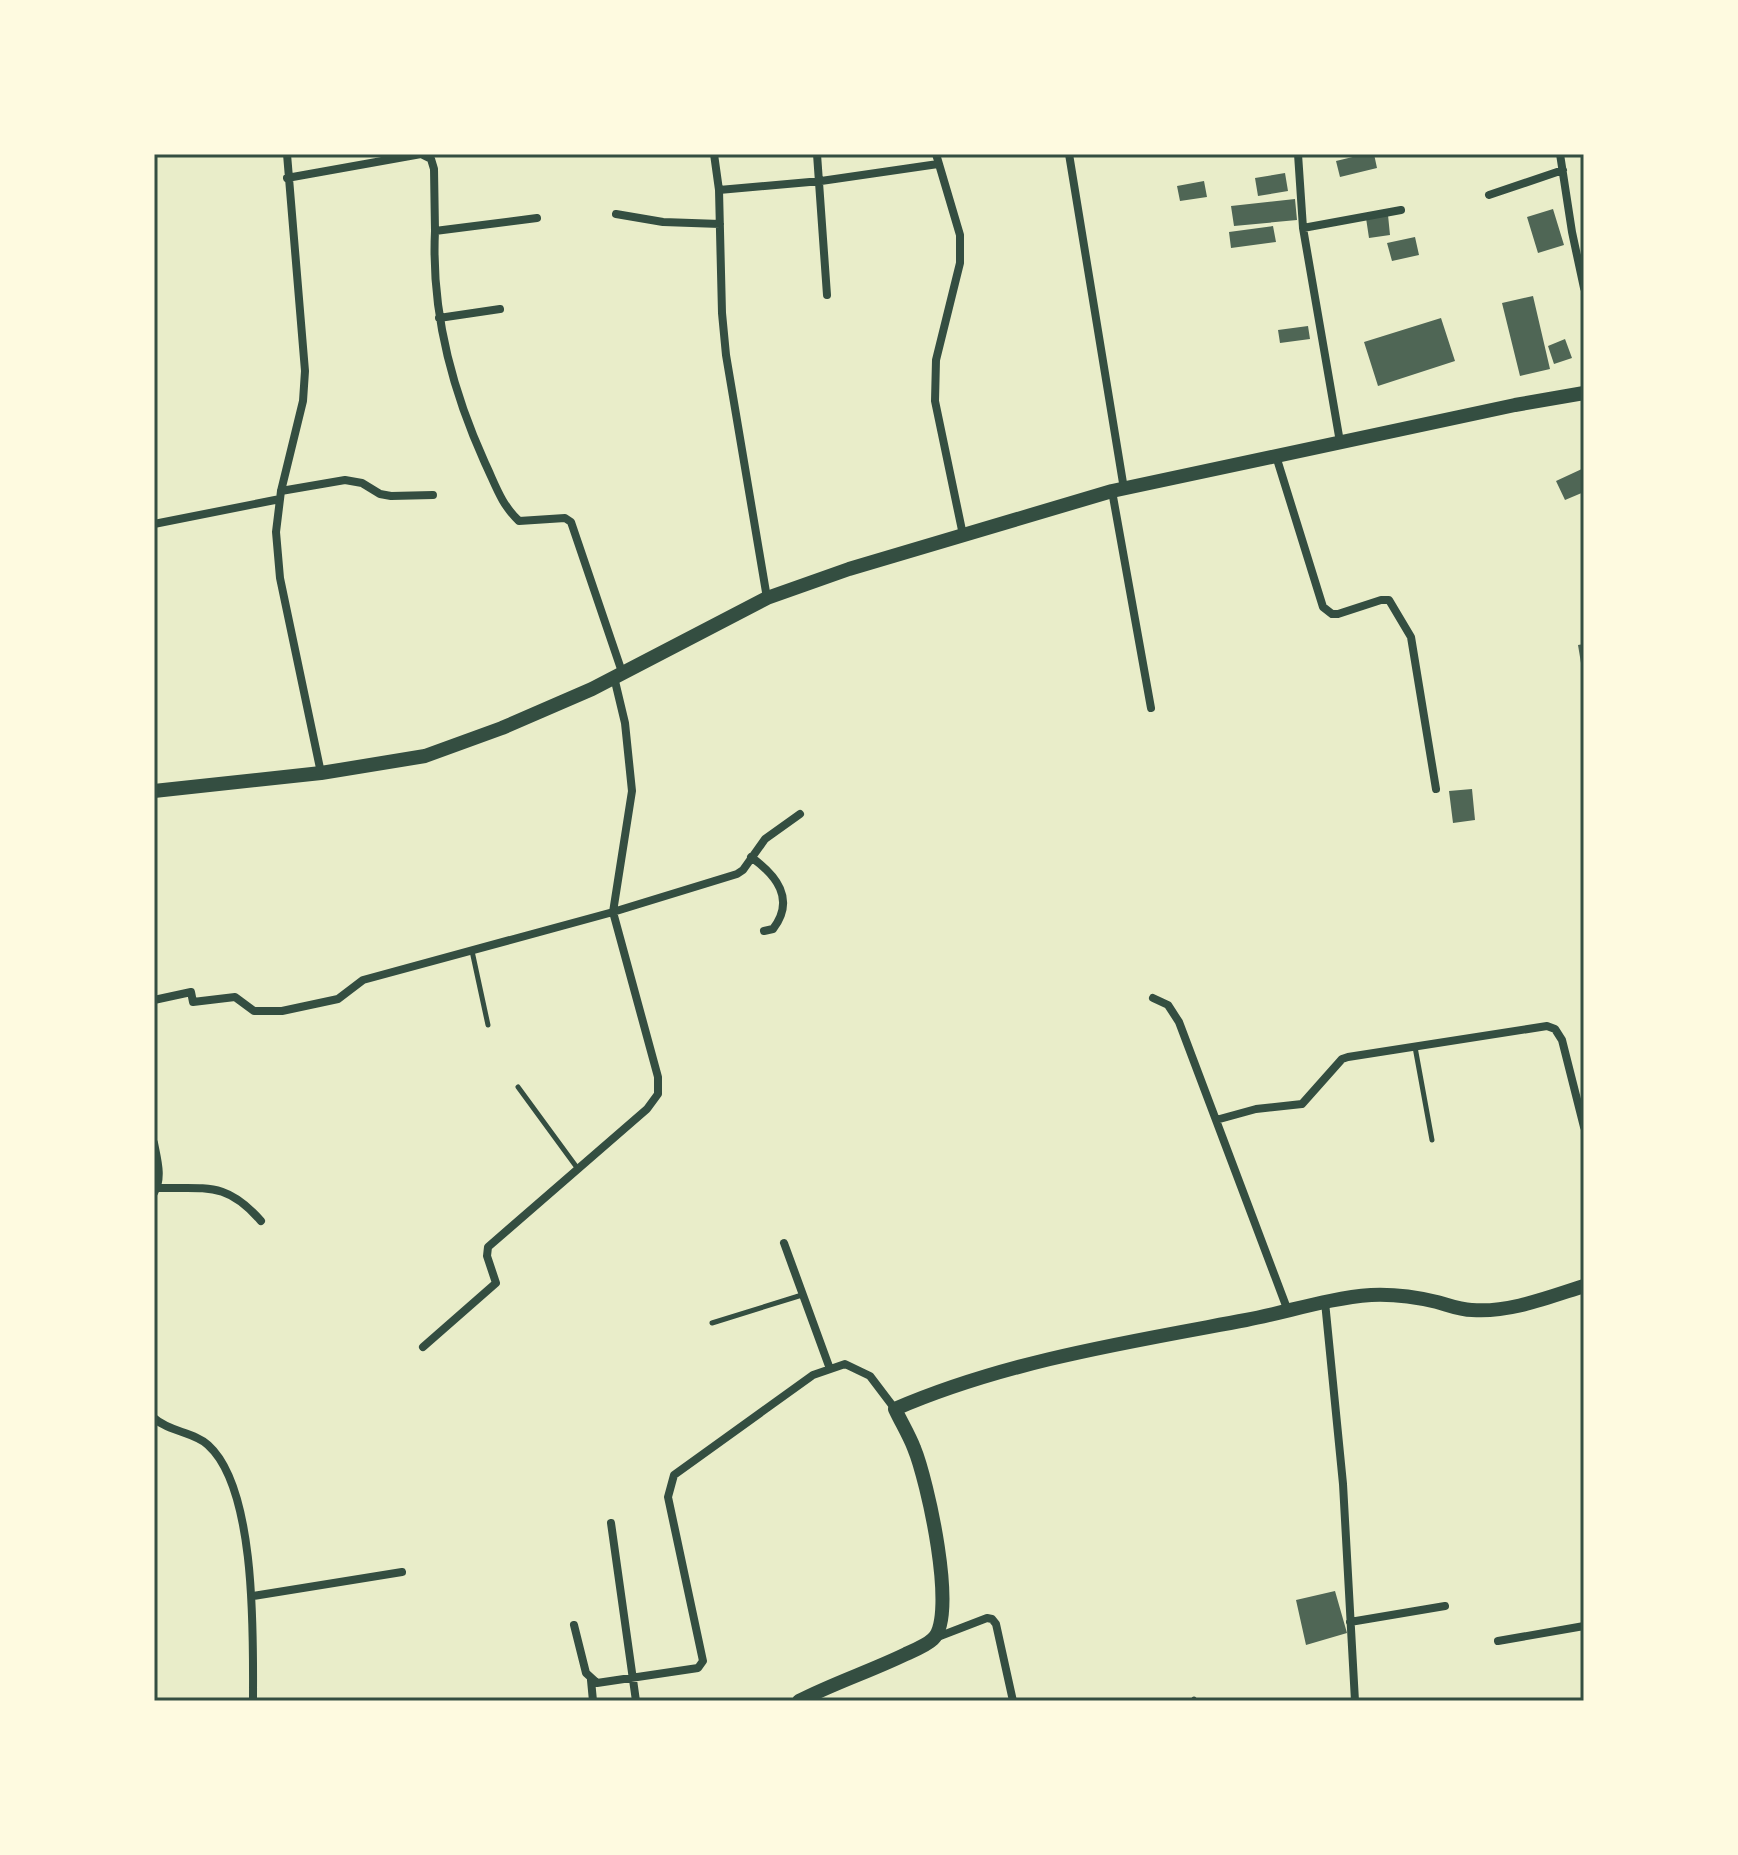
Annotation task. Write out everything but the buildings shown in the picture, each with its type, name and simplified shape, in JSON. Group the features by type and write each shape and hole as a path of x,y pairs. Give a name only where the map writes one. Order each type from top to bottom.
{"street":[{"path":"287,154 305,371 303,401 281,495 276,532 280,578 321,773"},
{"path":"287,178 421,154 431,159 434,169 434,259 439,318 455,390 505,508 519,521 565,518 571,522 618,674 625,723 632,791 613,912 658,1077 658,1094 647,1109 488,1247 487,1256 496,1283 423,1347"},
{"path":"714,154 719,190 726,355 767,598"},
{"path":"817,154 827,295"},
{"path":"936,154 960,235 960,263 936,360 935,401 963,535"},
{"path":"1069,154 1151,708"},
{"path":"1298,154 1303,228 1340,442"},
{"path":"1560,154 1584,288"},
{"path":"719,190 821,181 938,164"},
{"path":"1489,195 1563,170"},
{"path":"1303,228 1401,210"},
{"path":"616,214 663,222 720,224"},
{"path":"435,231 537,218"},
{"path":"439,318 500,309"},
{"path":"154,791 321,773 425,756 502,728 618,674 767,598 849,569 1118,490 1584,393"},
{"path":"1276,456 1323,607 1332,614 1385,599 1394,604 1402,619 1413,646 1436,789"},
{"path":"154,524 345,480 362,483 380,494 391,496 433,495"},
{"path":"154,1000 191,992 193,1002 235,997 254,1011 282,1011 338,999 363,980 613,912 737,874 765,839 800,814"},
{"path":"751,857 771,872 782,894 779,922 773,929 764,931"},
{"path":"1153,998 1162,1000 1174,1011 1289,1312"},
{"path":"1216,1120 1256,1109 1302,1104 1342,1059 1552,1026 1562,1040 1584,1127"},
{"path":"154,1143 159,1171 156,1190 218,1189 232,1194 261,1221"},
{"path":"784,1243 830,1369"},
{"path":"895,1409 944,1388 996,1372 1325,1302 1372,1295 1420,1298 1472,1311 1507,1307 1584,1286"},
{"path":"1325,1302 1343,1484 1355,1701"},
{"path":"574,1625 586,1673 597,1683 698,1668 703,1661 668,1497 674,1475 813,1375 845,1364 870,1376 895,1409 914,1447 927,1487 942,1576 945,1608 935,1638"},
{"path":"154,1418 163,1426 207,1444 221,1462 238,1503 253,1596 253,1701"},
{"path":"611,1523 636,1701"},
{"path":"253,1596 402,1572"},
{"path":"1350,1622 1445,1606"},
{"path":"799,1701 879,1667 935,1638 987,1618 996,1624 1013,1701"},
{"path":"1498,1641 1584,1626"},
{"path":"591,1680 593,1701"}],"lane":[{"path":"472,950 488,1025"},
{"path":"1415,1047 1432,1140"},
{"path":"518,1087 578,1169"},
{"path":"712,1323 802,1295"}]}
